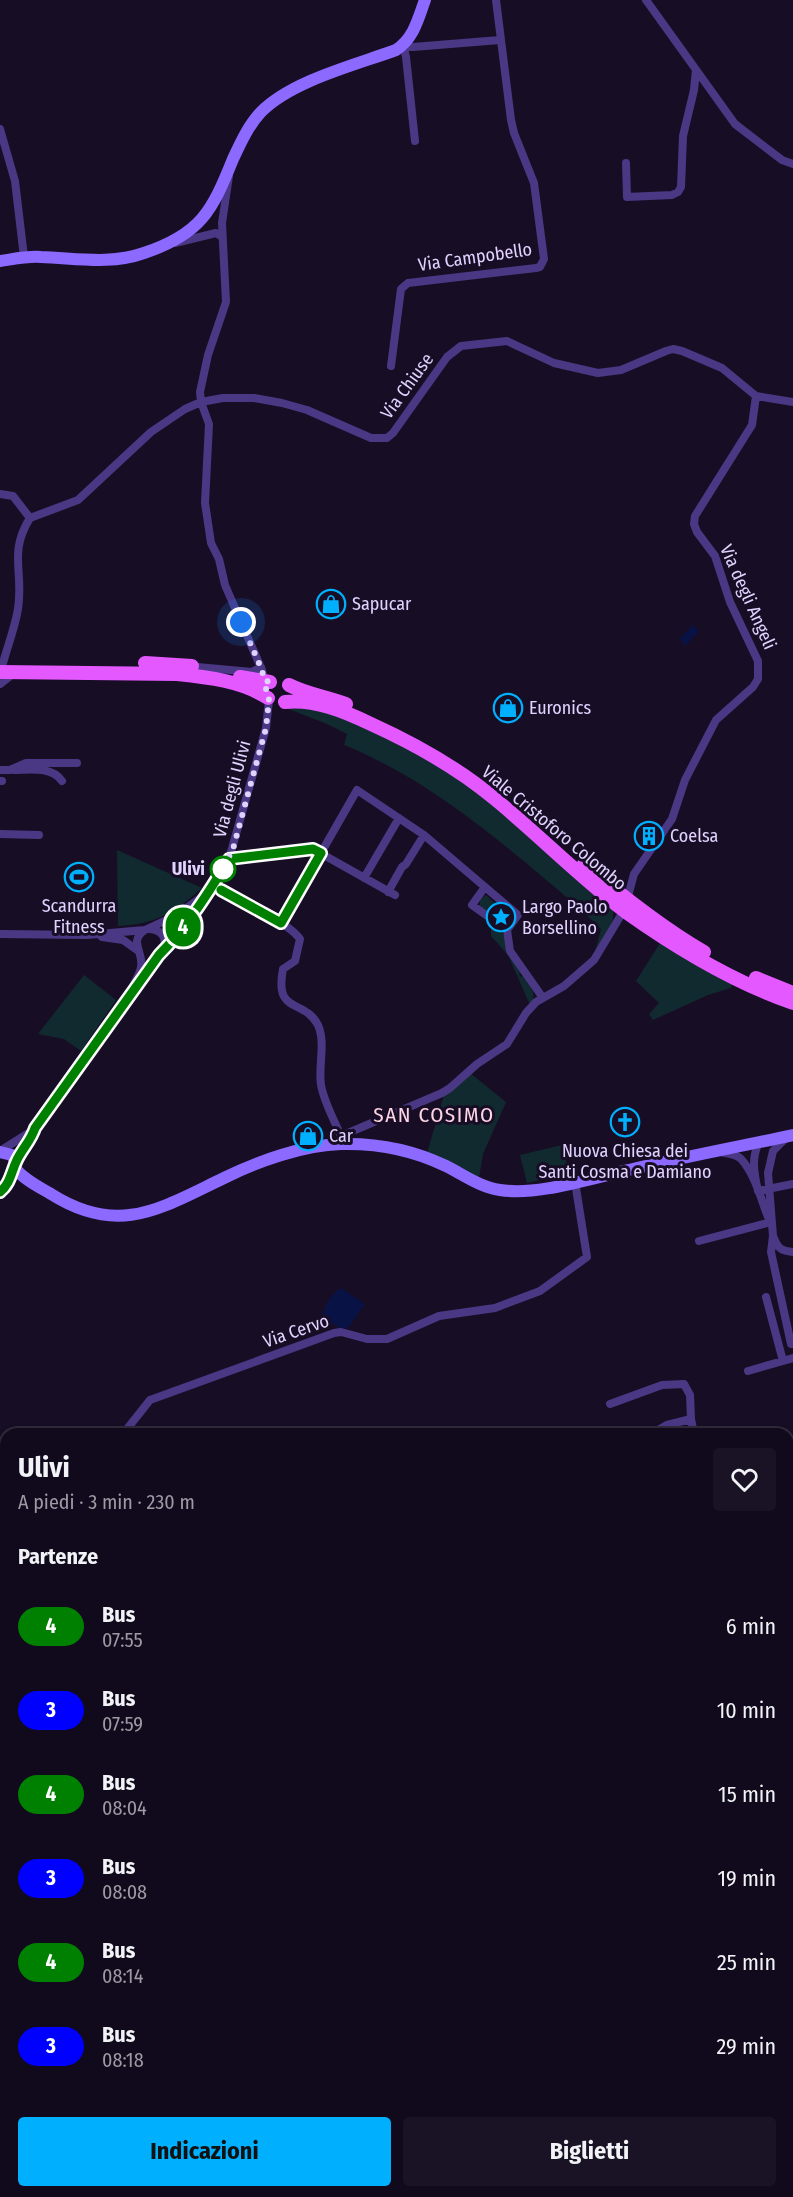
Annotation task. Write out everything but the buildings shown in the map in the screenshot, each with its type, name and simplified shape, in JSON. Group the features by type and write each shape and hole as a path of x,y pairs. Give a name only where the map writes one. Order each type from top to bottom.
{"main road":[{"name":"Viale Cristoforo Colombo","path":"1,666 137,663 196,667 249,680 271,677 364,711 425,740 474,772 499,791 625,905 722,962 793,993"},
{"name":"Viale Cristoforo Colombo","path":"1,666 15,672 140,672 193,676 250,688 276,701 314,703 341,711 387,731 446,764 494,798 672,944 716,969 793,1003"},
{"path":"271,677 290,694 276,701 266,689 271,677"}],"street":[{"path":"168,244 198,225 209,212 247,129 261,112 273,101 300,86 396,50 414,32 425,0"},
{"name":"Via Campobello","path":"391,366 401,289 404,285 536,268 543,263 544,255 534,183 514,134 496,0"},
{"path":"646,0 735,124 782,160 793,164"},
{"path":"403,45 413,47 500,40"},
{"path":"403,45 415,141"},
{"path":"626,163 627,197 672,195 678,192 681,187 683,136 694,90 696,70"},
{"path":"0,129 15,181 24,257"},
{"path":"229,169 222,223 226,302 201,383 201,402 209,424 205,503 207,529 225,585 271,677"},
{"path":"0,261 24,257 112,260 216,233 222,237"},
{"name":"Via Chiuse","path":"30,518 78,500 151,432 185,409 201,402 254,398 282,403 307,410 371,438 387,438 393,433 452,351 469,344 494,344 507,341 554,363 598,373 621,370 673,349 722,368 756,396"},
{"path":"756,396 793,402"},
{"name":"Via degli Angeli","path":"340,1140 450,1088 477,1064 507,1044 525,1014 543,998 564,986 594,960 625,905 634,874 672,819 685,780 716,720 753,687 758,679 758,661 730,602 715,556 697,532 694,524 695,516 752,425 756,396"},
{"path":"0,494 13,496 30,518 21,532 18,544 18,609 1,666"},
{"path":"0,684 15,672"},
{"name":"Via degli Ulivi","path":"125,1001 211,889 229,859 266,728 276,701"},
{"path":"10,770 26,764 78,763"},
{"path":"0,770 48,771 57,775 62,781"},
{"path":"281,923 357,790 424,835 518,915 507,930 510,951 543,998"},
{"path":"364,878 399,818"},
{"path":"0,834 39,835"},
{"path":"229,859 313,849 391,894 402,867 424,835"},
{"path":"482,885 472,905 507,930"},
{"path":"2,1190 35,1128 125,1001 141,968 140,953 136,946 137,938 148,929 177,915 211,889 281,923 295,932 300,939 295,961 283,969 280,982 282,993 285,1000 317,1024 322,1048 321,1083 340,1140"},
{"path":"0,934 87,935 148,929 158,931 164,937 165,945 161,953 148,958 123,940 87,935"},
{"path":"0,1151 35,1128"},
{"path":"0,1151 12,1155 19,1173 40,1187 81,1210 105,1215 139,1214 172,1204 244,1168 274,1157 340,1140 408,1151 483,1185 498,1190 515,1191 575,1182 790,1135"},
{"path":"768,1173 773,1151 790,1135"},
{"path":"759,1142 765,1154 768,1173 773,1236 777,1247 782,1251 793,1252"},
{"path":"758,1191 753,1170 759,1142"},
{"path":"713,1152 736,1156 742,1161 771,1222"},
{"path":"2,1190 18,1182 40,1187"},
{"name":"Via Cervo","path":"128,1428 150,1400 340,1332 368,1339 387,1340 439,1316 495,1308 540,1291 587,1257 575,1182"},
{"path":"758,1191 793,1184"},
{"path":"699,1241 771,1222"},
{"path":"773,1236 771,1252 792,1344"},
{"path":"766,1298 783,1361"},
{"path":"748,1371 793,1358"},
{"path":"610,1404 662,1384 684,1384 690,1395 693,1428"},
{"path":"662,1428 691,1419"}],"green space":[{"path":"294,705 340,716 418,752 491,801 613,910 610,927 595,952 601,929 525,862 439,796 393,768 344,745 347,734 286,708"},
{"path":"117,850 202,888 164,916 143,923 118,926"},
{"path":"486,895 508,916 503,922 480,906 480,900"},
{"path":"494,928 504,935 519,975 523,976 532,990 534,997 530,1005 508,955 491,936 491,929"},
{"path":"660,943 732,983 731,988 708,995 653,1020 649,1014 659,1003 636,981"},
{"path":"84,975 116,1000 81,1051 64,1039 38,1034"},
{"path":"470,1073 506,1102 483,1154 479,1178 427,1153 444,1095"},
{"path":"562,1145 569,1173 527,1183 520,1155"}],"shaded area":[{"path":"693,625 699,631 686,645 683,644 680,638"},
{"path":"341,1288 365,1304 348,1328 343,1330 322,1317 328,1301"}],"bus line":[{"name":"4","path":"0,1192 7,1186 16,1163 35,1128 125,1001 213,886 229,859 313,849 321,853 281,923 221,890"}],"place":[{"name":"Sapucar","path":"331,604"},
{"name":"Euronics","path":"508,708"},
{"name":"Coelsa","path":"649,836"},
{"name":"Ulivi","path":"223,869"},
{"name":"Scandurra Fitness","path":"79,877"},
{"name":"Largo Paolo Borsellino","path":"501,917"},
{"name":"Nuova Chiesa dei Santi Cosma e Damiano","path":"625,1122"},
{"name":"Car","path":"308,1136"}],"district":[{"name":"SAN COSIMO","path":"434,1115"}],"route":[{"path":"223,869 221,872 233,849 268,714 269,700 266,689 270,682 264,680 262,670 241,622"}]}
